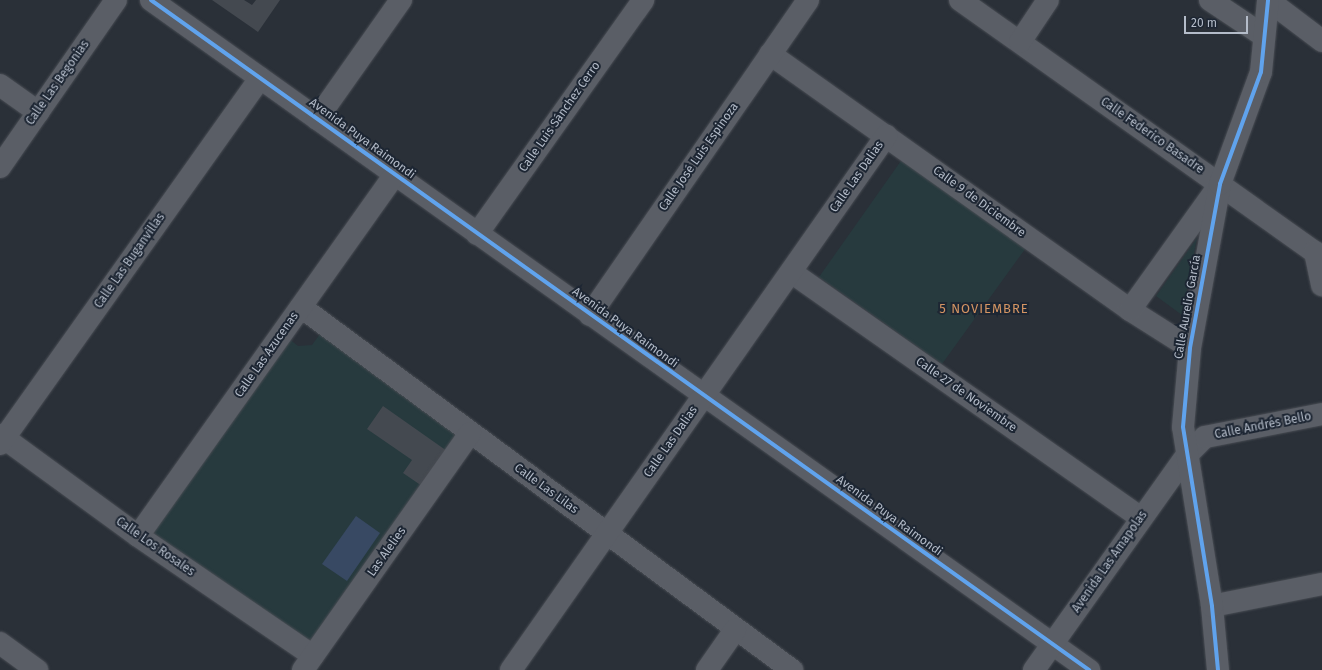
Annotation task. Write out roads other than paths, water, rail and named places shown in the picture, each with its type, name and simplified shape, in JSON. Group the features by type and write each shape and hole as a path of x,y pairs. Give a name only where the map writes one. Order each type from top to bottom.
{"street":[{"name":"Calle Las Begonias","path":"0,166 116,0"},
{"path":"317,119 401,0"},
{"name":"Calle Luis Sánchez Cerro","path":"477,234 643,0"},
{"name":"Calle José Luis Espinoza","path":"590,315 808,0"},
{"name":"Calle Federico Basadre","path":"960,0 1220,184 1320,248 1322,285"},
{"path":"1020,42 1048,0"},
{"path":"1210,0 1264,36"},
{"path":"1268,0 1322,41"},
{"name":"Calle Aurelio García","path":"1218,670 1212,606 1183,427 1190,348 1220,184 1261,72 1268,0"},
{"name":"Avenida Puya Raimondi","path":"157,2 260,78 590,315 1051,645 1089,670"},
{"name":"Calle 9 de Diciembre","path":"770,54 1130,310 1190,348"},
{"name":"Calle Las Buganvillas","path":"1,439 260,78"},
{"path":"0,85 38,112"},
{"name":"Calle Las Dalias","path":"511,670 886,136"},
{"name":"Calle Las Azucenas","path":"138,536 395,175"},
{"path":"1130,310 1220,184"},
{"name":"Calle 27 de Noviembre","path":"791,272 1141,518"},
{"name":"Calle Las Lilas","path":"301,307 735,630 792,670"},
{"name":"Calle Andrés Bello","path":"1187,455 1205,437 1322,414"},
{"name":"Las Alelies","path":"308,663 470,433"},
{"name":"Calle Los Rosales","path":"1,439 138,536 308,663"},
{"name":"Avenida Las Amapolas","path":"1034,670 1187,455"},
{"path":"1212,606 1322,584"},
{"path":"707,670 735,630"},
{"path":"0,643 37,670"}],"water":[{"path":"356,516 380,533 347,581 322,564"}],"district":[{"name":"5 NOVIEMBRE","path":"984,309"}]}
